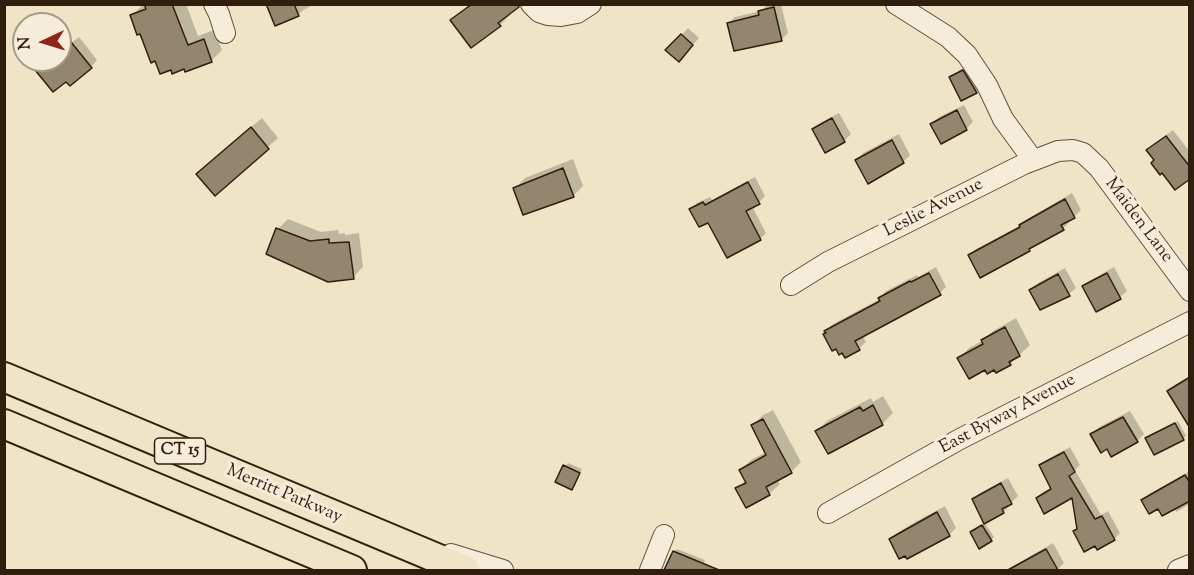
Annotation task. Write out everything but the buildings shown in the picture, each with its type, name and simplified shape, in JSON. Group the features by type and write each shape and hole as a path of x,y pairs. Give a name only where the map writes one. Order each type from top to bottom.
{"highway":[{"name":"Merritt Parkway","path":"4,377 465,570"},
{"name":"CT 15","path":"4,424 352,570"}],"street":[{"path":"214,4 225,33"},
{"path":"531,4 539,12 561,16 577,13 591,4"},
{"path":"896,4 948,38 967,55 987,85 1004,119 1033,160"},
{"name":"Leslie Avenue","path":"791,285 828,262 1033,160 1058,151 1073,150 1083,153"},
{"name":"Maiden Lane","path":"1083,153 1099,168 1190,291"},
{"name":"East Byway Avenue","path":"828,513 960,439 1190,322"},
{"path":"356,525 503,570"},
{"path":"650,570 664,535"},
{"path":"292,545 342,570"},
{"path":"1178,570 1190,565"}]}
